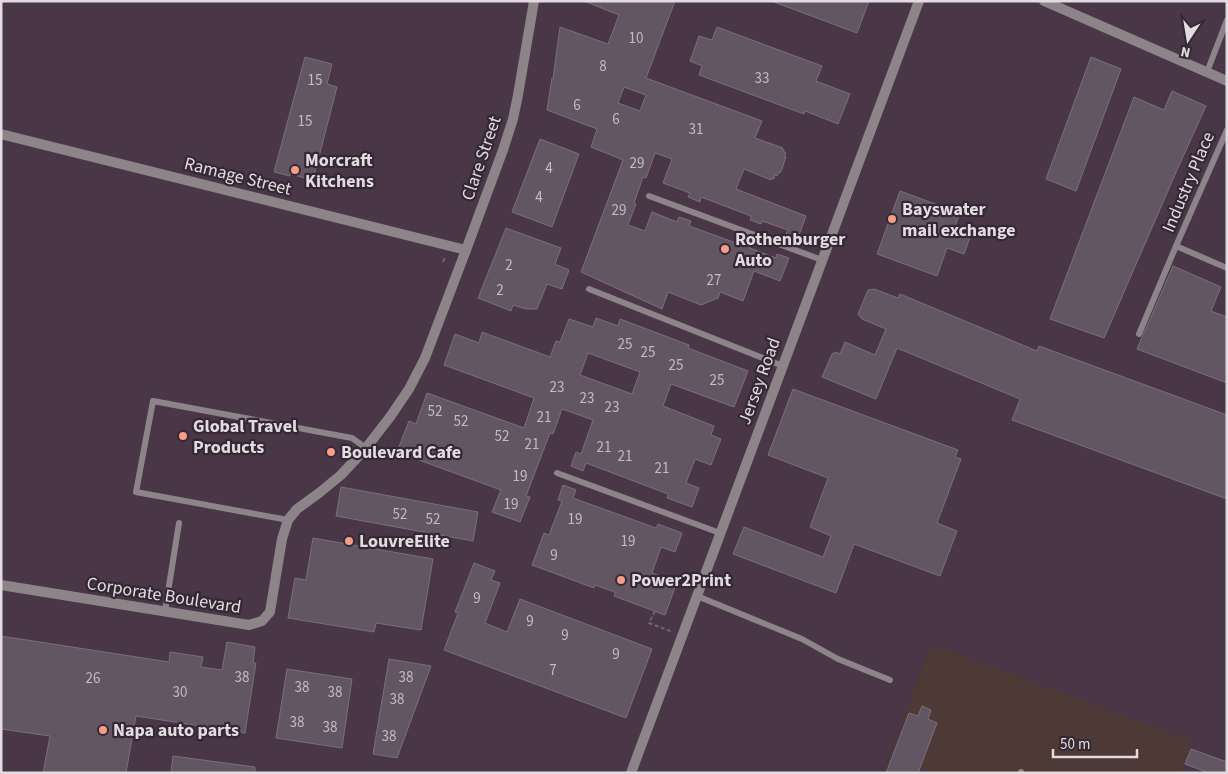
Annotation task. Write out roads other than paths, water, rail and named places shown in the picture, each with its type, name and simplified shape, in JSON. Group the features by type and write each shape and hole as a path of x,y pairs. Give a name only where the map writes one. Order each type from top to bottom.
{"street":[{"name":"Clare Street","path":"440,320 513,119 534,1"},
{"name":"Jersey Road","path":"630,773 919,1"},
{"path":"1044,1 1227,81"},
{"name":"Ramage Street","path":"1,134 466,250"},
{"name":"Corporate Boulevard","path":"1,585 249,625 262,621 270,612 282,539 288,520 297,509 341,474 366,448 390,417 409,389 425,358 440,320"}],"lane":[{"path":"1207,72 1227,20"},
{"name":"Industry Place","path":"1139,334 1227,130"},
{"path":"649,196 822,260"},
{"name":"Industry Place","path":"1176,246 1227,268"},
{"path":"589,289 783,366"},
{"path":"288,520 136,492 153,400 352,438 366,448"},
{"path":"557,473 720,534"},
{"path":"165,611 180,522"},
{"path":"697,596 802,639 838,659 890,680"}],"place":[{"name":"Morcraft Kitchens","path":"295,170"},
{"name":"Bayswater mail exchange","path":"892,219"},
{"name":"Rothenburger Auto","path":"725,249"},
{"name":"Global Travel Products","path":"183,436"},
{"name":"Boulevard Cafe","path":"331,452"},
{"name":"LouvreElite","path":"349,541"},
{"name":"Power2Print","path":"621,580"},
{"name":"Napa auto parts","path":"103,730"}]}
